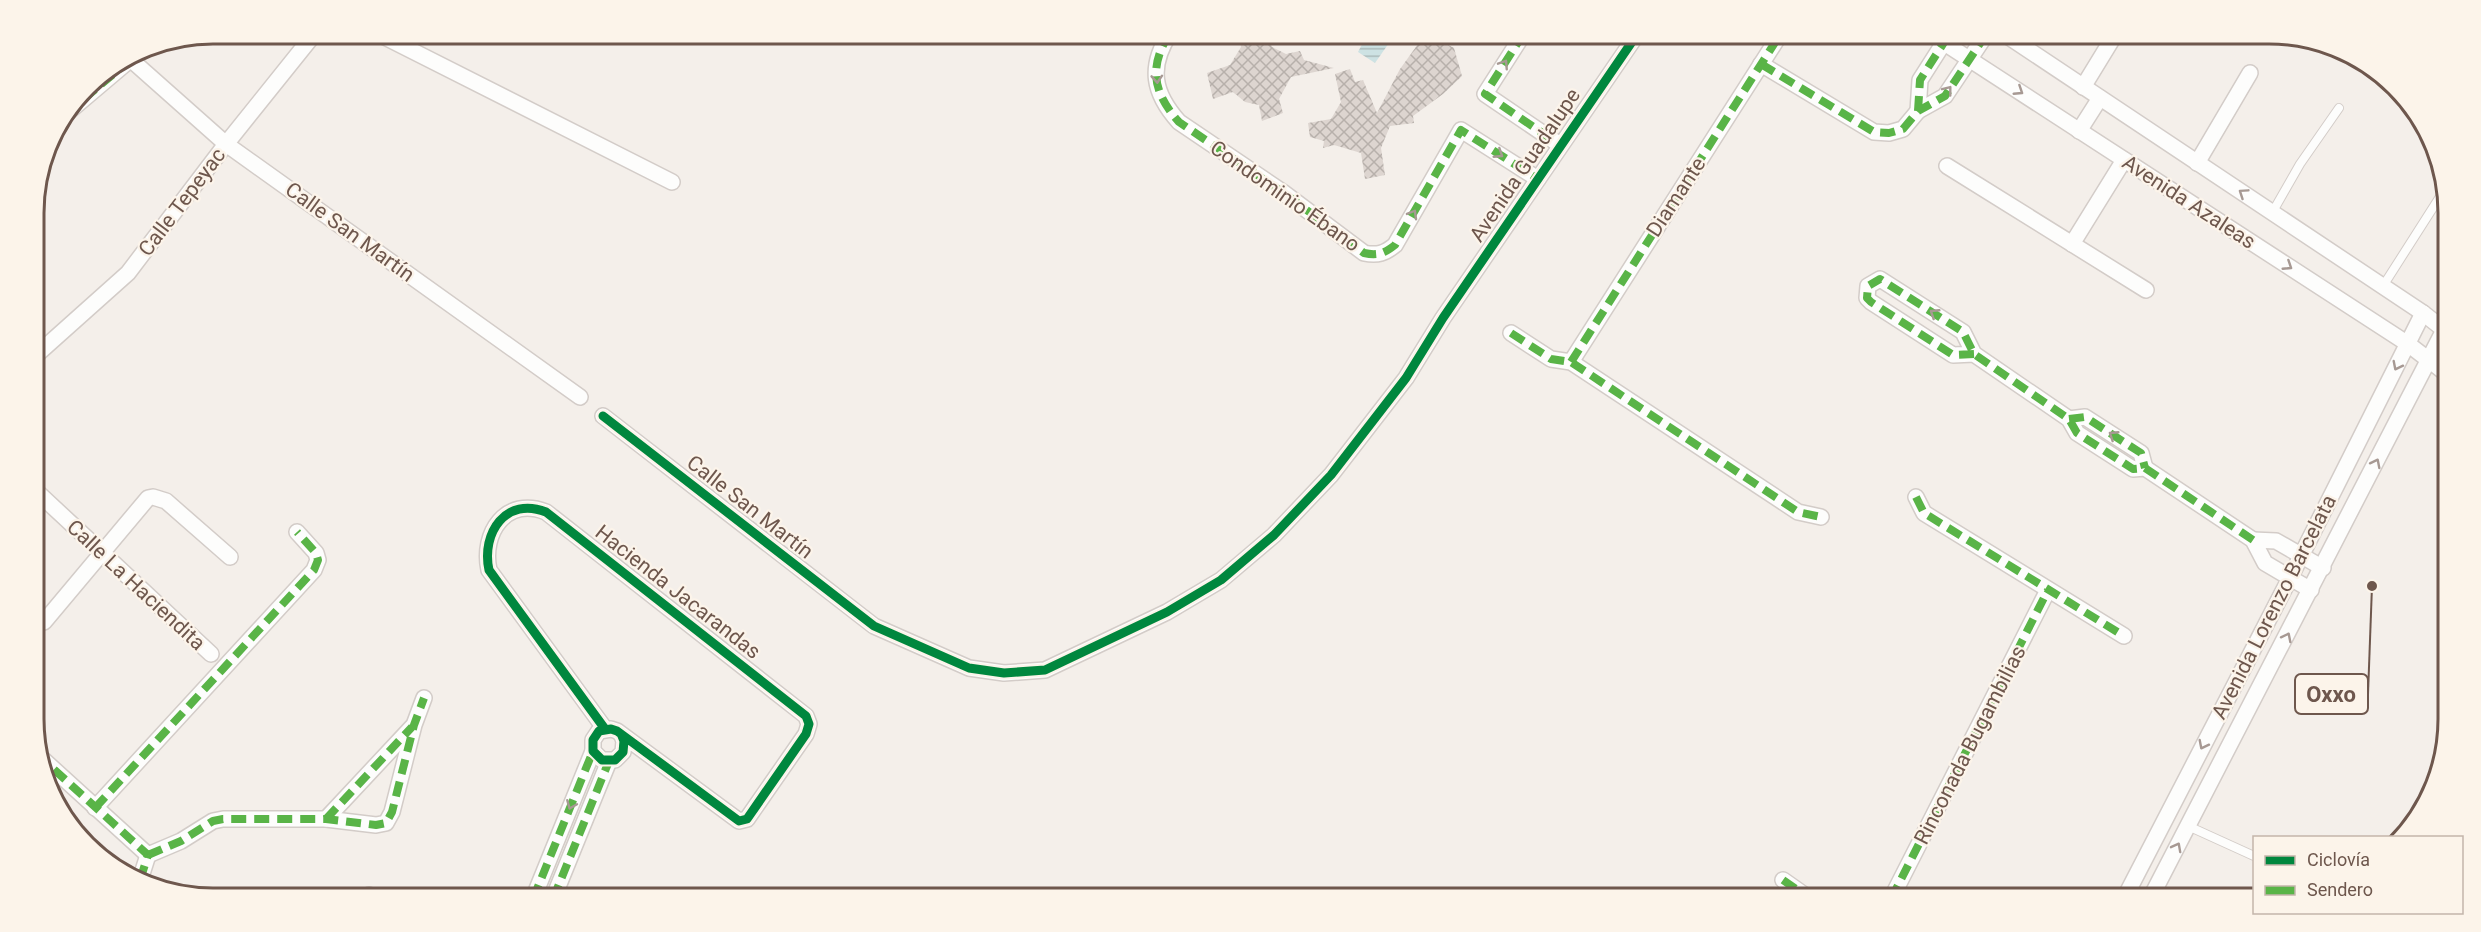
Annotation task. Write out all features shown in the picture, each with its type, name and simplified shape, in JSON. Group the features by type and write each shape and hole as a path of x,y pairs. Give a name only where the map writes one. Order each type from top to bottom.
{"street":[{"name":"Calle Tepeyac","path":"44,348 128,273 226,144 307,43"},
{"path":"397,43 672,182"},
{"name":"Condominio Ébano","path":"1164,43 1156,66 1157,88 1166,107 1179,122 1284,193 1364,253 1375,255 1386,252 1395,245 1461,130 1538,179"},
{"path":"1518,43 1485,94 1560,145"},
{"name":"Avenida Guadalupe","path":"874,626 969,668 1004,673 1045,670 1167,612 1230,572 1274,535 1331,475 1406,378 1443,318 1631,43"},
{"name":"Diamante","path":"1571,362 1775,43"},
{"path":"1918,111 1920,80 1944,43"},
{"name":"Avenida Azaleas","path":"1952,43 1970,59 2408,344 2438,367"},
{"path":"1761,64 1874,132 1889,133 1903,129 1918,111 1945,96 1980,43"},
{"name":"Avenida Azaleas","path":"2018,43 2383,286 2438,326"},
{"path":"2083,87 2110,43"},
{"name":"Calle San Martín","path":"135,63 226,144 580,397"},
{"path":"2197,162 2250,73"},
{"path":"2079,131 2100,98"},
{"path":"2072,244 2124,160"},
{"path":"1947,166 2146,290"},
{"path":"1974,354 1953,355 1871,302 1867,298 1868,286 1880,279 1886,282 1963,332 1974,354 2069,418 2085,417 2141,453 2145,468 2253,540 2265,563 2312,590"},
{"name":"Avenida Lorenzo Barcelata","path":"2130,888 2423,314"},
{"path":"1511,333 1551,358 1571,362 1798,512 1821,517"},
{"name":"Avenida Lorenzo Barcelata","path":"2156,888 2438,344"},
{"name":"Calle San Martín","path":"603,416 874,626"},
{"path":"45,622 143,503 153,497 166,501 230,557"},
{"path":"1916,497 1924,513 2124,636"},
{"name":"Calle La Haciendita","path":"43,498 211,654"},
{"name":"Hacienda Jacarandas","path":"605,729 489,570 487,547 493,531 499,519 512,511 536,508 546,512 806,716 809,724 806,734 747,819 739,821 730,817 622,736"},
{"path":"95,808 314,570 318,560 316,553 297,532"},
{"path":"2253,540 2276,541 2323,568"},
{"name":"Rinconada Bugambilias","path":"1897,888 2048,590"},
{"path":"2254,648 2275,660"},
{"path":"148,855 181,842 213,822 223,819 326,819 376,825 386,823 392,812 414,725 424,698"},
{"path":"326,819 414,725"},
{"path":"537,888 593,751 593,740 599,731 605,729 611,729 622,736 623,752 615,760 603,760 593,751"},
{"path":"557,888 609,761"},
{"path":"51,770 148,855"},
{"path":"142,873 148,855"},
{"path":"1783,880 1794,888"}],"lane":[{"path":"2272,213 2300,164 2339,108"},
{"path":"2383,286 2437,201"},
{"path":"2188,826 2253,856"}],"shaded area":[{"path":"1363,43 1389,43 1375,63 1358,52"}],"building":[{"path":"1240,43 1271,43 1272,47 1286,54 1300,51 1304,60 1334,68 1291,77 1279,99 1283,113 1262,121 1259,105 1245,102 1233,92 1213,99 1207,73 1230,65 1241,47"},
{"path":"1419,43 1445,43 1454,48 1462,76 1443,94 1413,116 1414,123 1390,126 1381,148 1385,175 1365,179 1361,153 1334,145 1323,148 1324,141 1310,137 1308,123 1331,119 1341,102 1335,74 1350,69 1355,82 1363,80 1377,113 1400,69"}],"marked path":[{"path":"1164,43 1158,57 1156,79 1164,101 1179,122 1284,193 1364,253 1381,253 1395,245 1461,130 1538,179"},
{"path":"1518,43 1485,94 1560,145"},
{"path":"1571,362 1775,43"},
{"path":"1918,111 1920,80 1944,43"},
{"path":"1761,64 1874,132 1889,133 1903,129 1918,111 1945,96 1980,43"},
{"path":"1974,354 1953,355 1871,302 1867,298 1868,286 1880,279 1963,332 1974,354 2069,419 2077,433 2133,469 2145,468 2253,540"},
{"path":"1511,333 1551,359 1571,362 1798,512 1821,517"},
{"path":"2069,419 2085,417 2141,453 2145,468"},
{"path":"1916,497 1924,513 2124,636"},
{"path":"95,808 314,570 318,560 316,553 297,532"},
{"path":"1897,888 2048,590"},
{"path":"148,855 181,841 213,821 223,819 326,819 376,825 386,823 392,812 414,725 424,698"},
{"path":"326,819 412,727"},
{"path":"537,888 593,751"},
{"path":"557,888 609,761"},
{"path":"50,766 148,855"},
{"path":"142,873 148,855"},
{"path":"1783,880 1794,888"}],"cycle path":[{"path":"603,416 874,626 969,668 1004,673 1045,670 1167,612 1221,580 1274,535 1331,475 1406,378 1443,318 1631,43"},
{"path":"605,729 489,570 489,543 493,531 508,514 519,509 532,508 546,512 806,716 809,724 806,734 747,819 739,821 617,731 611,729 599,731 593,740 593,751 602,760 615,760 623,752 622,736"}],"place":[{"name":"Oxxo","path":"2372,586"}]}
